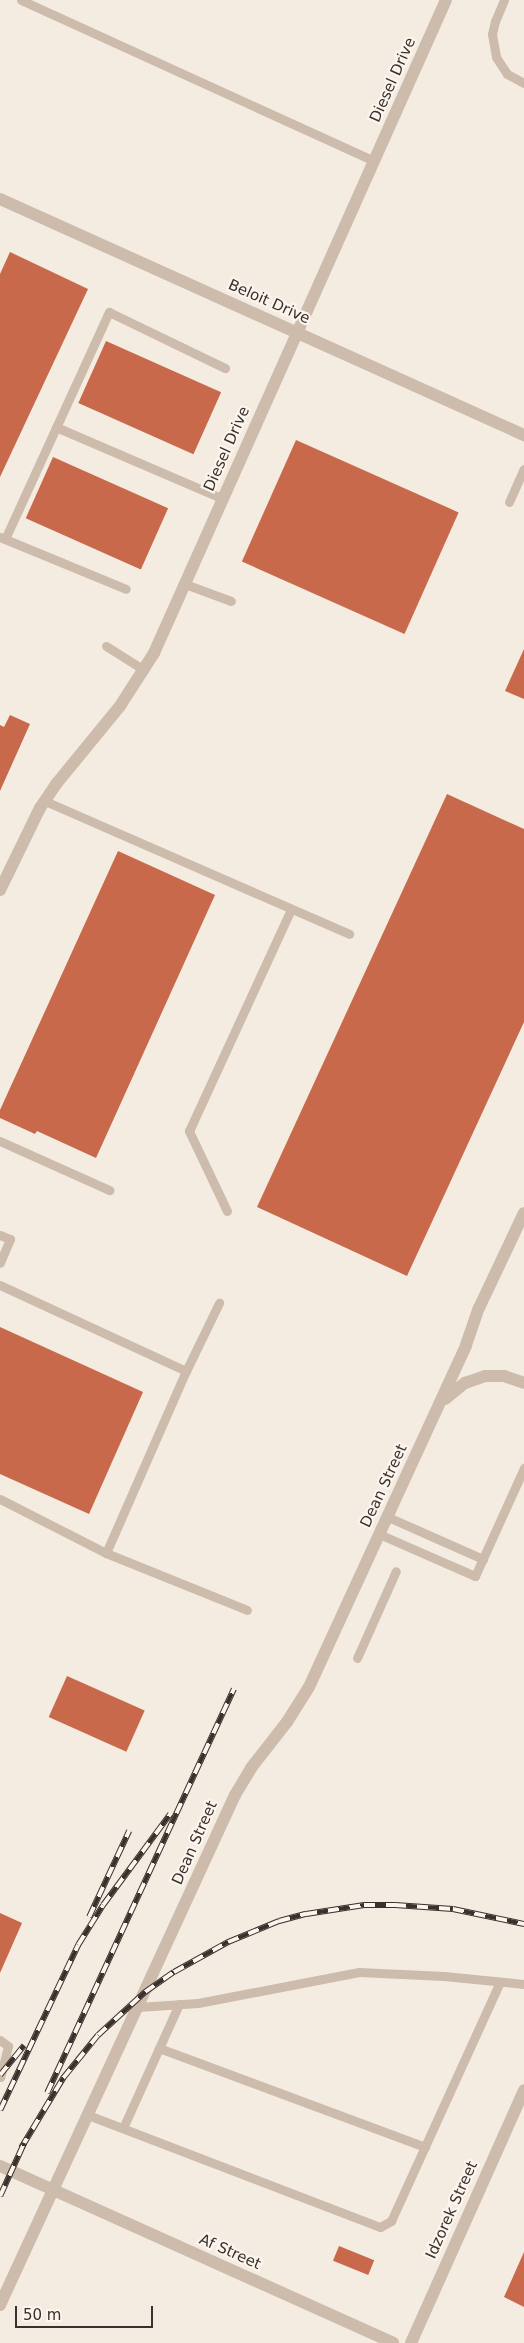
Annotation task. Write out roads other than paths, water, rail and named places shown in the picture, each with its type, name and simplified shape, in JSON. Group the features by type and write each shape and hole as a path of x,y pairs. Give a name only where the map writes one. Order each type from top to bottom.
{"street":[{"name":"Diesel Drive","path":"0,890 44,801 120,706 144,670 185,584 446,0"},
{"name":"Beloit Drive","path":"0,199 524,435"},
{"name":"Dean Street","path":"0,2305 235,1796 252,1768 287,1722 309,1687 440,1405 466,1345 479,1308 524,1213"},
{"path":"440,1405 451,1392 465,1383 484,1376 504,1376 524,1383"},
{"name":"Idzorek Street","path":"410,2343 524,2090"},
{"name":"Af Street","path":"0,2166 393,2343"}],"lane":[{"path":"21,0 374,161"},
{"path":"504,0 492,34 496,57 507,74 524,83"},
{"path":"126,589 3,538 109,312 225,368"},
{"path":"56,427 223,499"},
{"path":"509,502 524,469"},
{"path":"185,584 231,601"},
{"path":"106,646 144,670"},
{"path":"44,801 349,934"},
{"path":"227,1211 188,1132 291,909"},
{"path":"0,1141 109,1190"},
{"path":"0,1235 10,1239 0,1263"},
{"path":"0,1285 186,1371"},
{"path":"106,1553 186,1371 219,1303"},
{"path":"379,1534 475,1576 524,1468"},
{"path":"0,1499 106,1553 247,1610"},
{"path":"388,1517 483,1559"},
{"path":"357,1658 396,1571"},
{"path":"138,2008 198,2003 359,1972 444,1976 524,1984"},
{"path":"88,2115 380,2227 391,2221 500,1982"},
{"path":"123,2128 179,2004"},
{"path":"0,2040 8,2046 0,2077"},
{"path":"159,2048 424,2147"}],"railway":[{"path":"47,2093 234,1689"},
{"path":"0,2110 78,1945 103,1905 170,1814"},
{"path":"89,1917 129,1831"},
{"path":"21,2148 63,2078 98,2035 145,1992 174,1972 228,1942 279,1921 306,1914 364,1905 453,1909 524,1924"},
{"path":"0,2075 24,2045"},
{"path":"0,2196 24,2143"}]}
